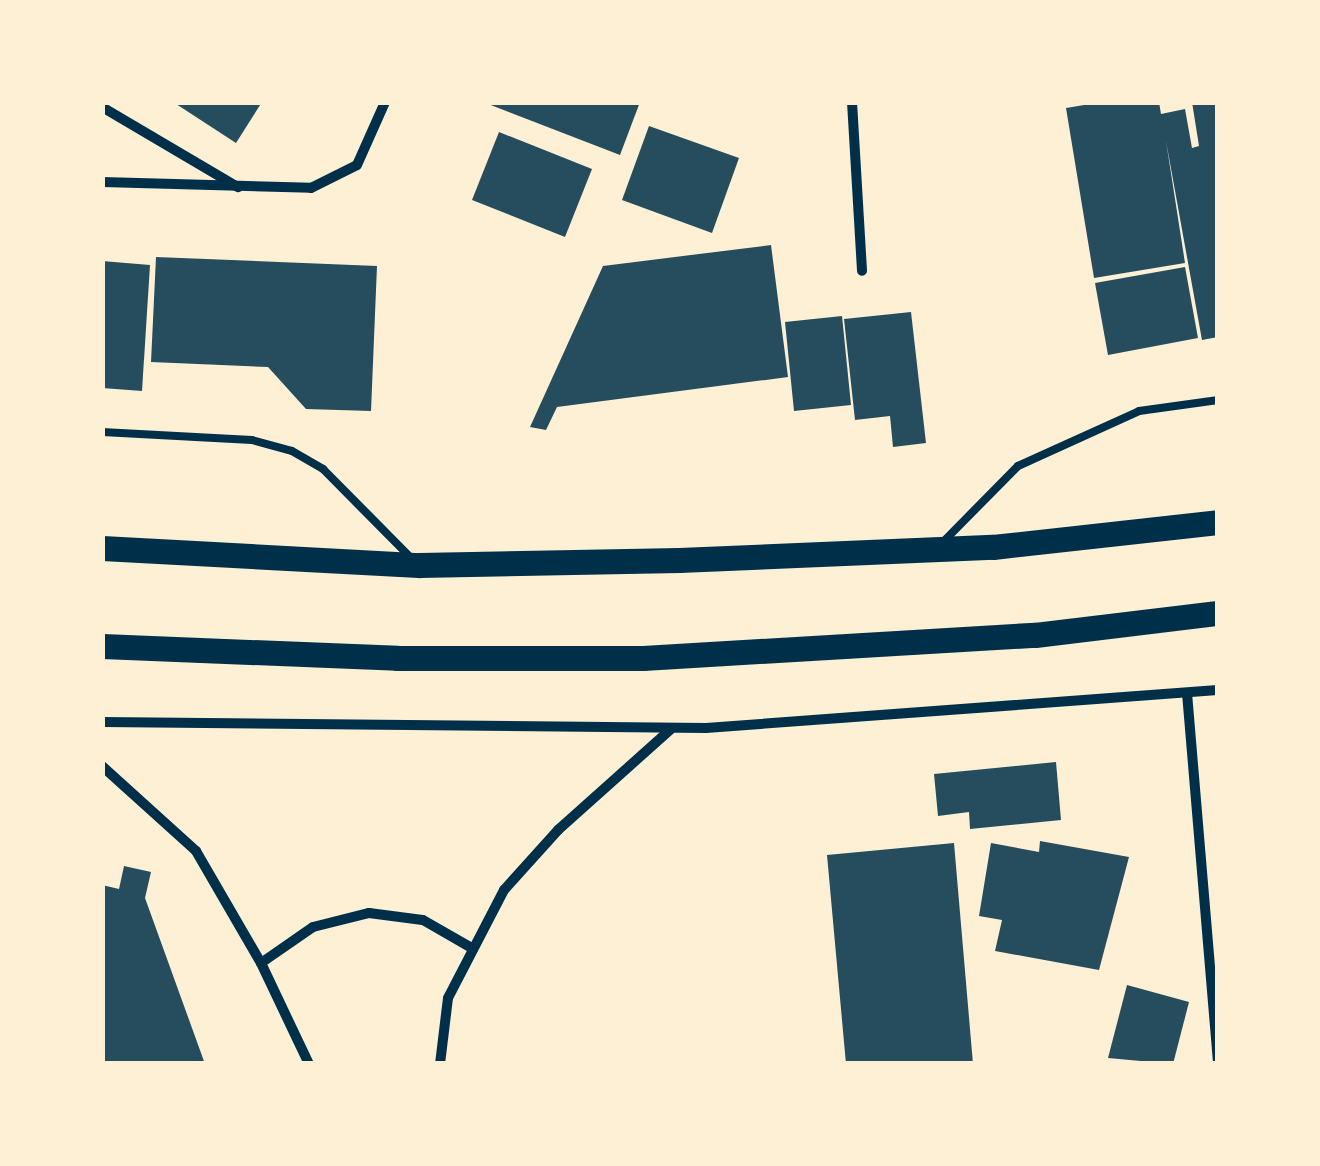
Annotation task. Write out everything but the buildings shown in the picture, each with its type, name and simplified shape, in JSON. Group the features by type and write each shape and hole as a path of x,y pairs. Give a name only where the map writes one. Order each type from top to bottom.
{"main road":[{"path":"102,548 419,565 936,549 1218,522"},
{"path":"102,646 397,658 643,658 1035,635 1218,613"}],"street":[{"path":"102,182 243,190 310,188 356,166 385,102"},
{"path":"852,102 862,271"},
{"path":"102,106 243,190"},
{"path":"102,722 672,728 1218,690"},
{"path":"1188,693 1218,1061"},
{"path":"440,1064 448,998 470,947 504,890 558,830 672,728"},
{"path":"102,766 196,851 261,963 309,1064"},
{"path":"261,963 313,926 369,913 423,920 470,947"}],"lane":[{"path":"936,549 1018,466 1139,411 1218,400"},
{"path":"102,432 252,440 292,451 323,469 419,565"}]}
